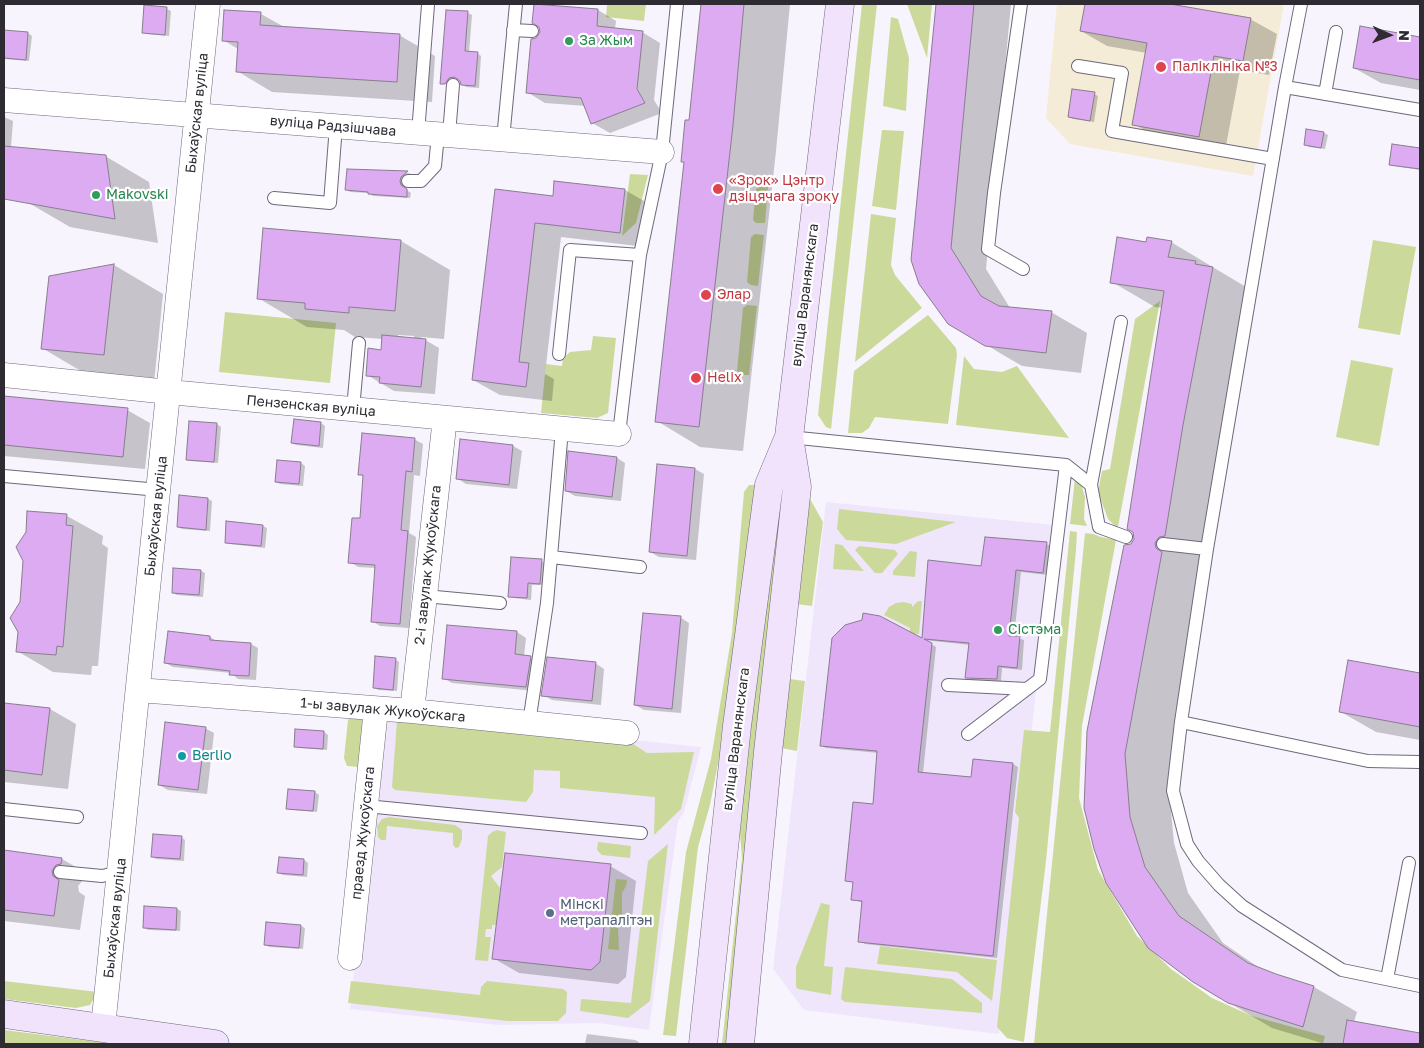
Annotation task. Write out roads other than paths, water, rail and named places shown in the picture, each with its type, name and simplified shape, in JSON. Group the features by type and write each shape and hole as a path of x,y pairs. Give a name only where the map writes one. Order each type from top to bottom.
{"main road":[{"name":"вуліца Варанянскага","path":"742,1043 746,977 796,487 789,437 840,4"},
{"name":"вуліца Варанянскага","path":"699,1037 769,485 789,437"},
{"path":"4,1014 215,1044"}],"street":[{"name":"Быхаўская вуліца","path":"103,1027 208,4"},
{"name":"вуліца Радзішчава","path":"4,100 662,152"},
{"name":"Пензенская вуліца","path":"4,375 353,410 619,434"},
{"name":"2-і завулак Жукоўскага","path":"412,711 444,418"},
{"name":"1-ы завулак Жукоўскага","path":"138,690 412,711 627,733"},
{"name":"праезд Жукоўскага","path":"350,958 376,709"}],"lane":[{"path":"408,181 421,181 435,166 435,134 425,4"},
{"path":"503,139 516,4"},
{"path":"619,434 640,255 662,152 677,4"},
{"path":"1022,4 994,193 988,249 1023,269"},
{"path":"1301,4 1285,87 1208,549 1181,722 1173,791 1187,844 1198,861 1219,885 1242,906 1342,970 1420,986"},
{"path":"513,30 532,31"},
{"path":"1325,94 1336,32"},
{"path":"1078,66 1122,73 1112,132 1273,159"},
{"path":"435,134 453,85"},
{"path":"1285,87 1420,110"},
{"path":"274,198 330,203 336,126"},
{"path":"559,354 570,250 640,255"},
{"path":"1121,322 1091,486 1099,527 1126,537"},
{"path":"353,410 359,343"},
{"path":"529,723 546,603 562,429"},
{"path":"789,437 1066,465 1091,486"},
{"path":"968,734 1040,679 1066,465"},
{"path":"4,476 159,490"},
{"path":"1164,544 1208,549"},
{"path":"551,557 640,567"},
{"path":"425,596 500,603"},
{"path":"948,685 1027,689"},
{"path":"1181,722 1368,761 1420,762"},
{"path":"366,806 641,833"},
{"path":"4,809 77,817"},
{"path":"1387,979 1409,863"},
{"path":"60,872 102,876 120,872"}],"place":[{"name":"За Жым","path":"569,41"},
{"name":"Паліклініка №3","path":"1161,67"},
{"name":"«Зрок» Цэнтр дзіцячага зроку","path":"718,189"},
{"name":"Makovski","path":"96,195"},
{"name":"Элар","path":"706,295"},
{"name":"Helix","path":"696,378"},
{"name":"Сістэма","path":"998,630"},
{"name":"Berlio","path":"182,756"},
{"name":"Мінскі метрапалітэн","path":"550,913"}]}
